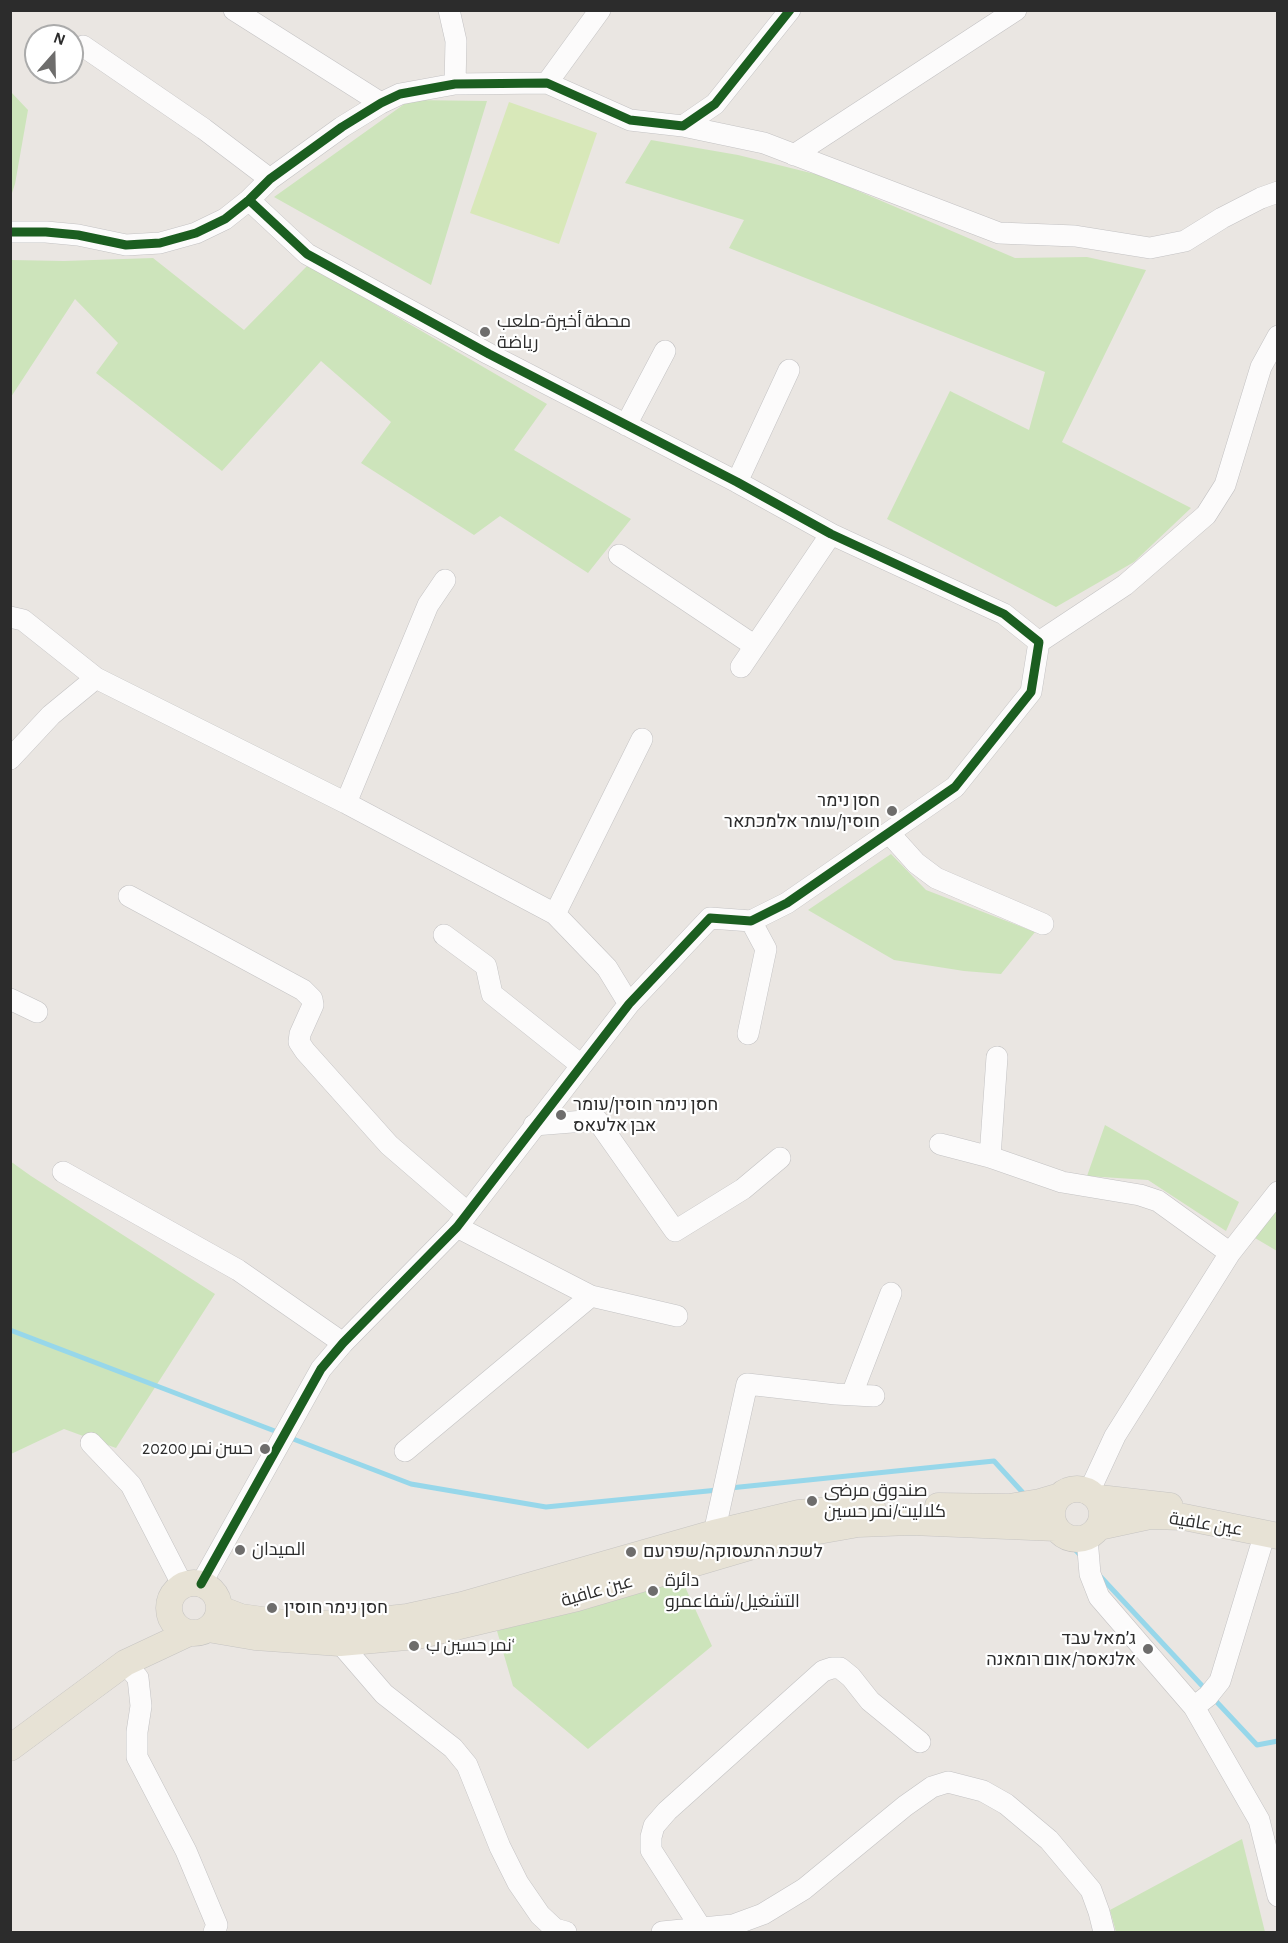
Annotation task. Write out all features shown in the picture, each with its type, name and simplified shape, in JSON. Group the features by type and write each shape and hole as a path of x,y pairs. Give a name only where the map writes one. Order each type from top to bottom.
{"main road":[{"path":"1076,1489 1094,1495 1102,1515 1093,1533 1072,1539 1064,1536 1056,1528 1051,1515 1057,1497 1068,1490 1076,1489"},
{"name":"عين عافية","path":"1094,1495 1145,1502 1273,1530"},
{"name":"عين عافية","path":"205,1624 241,1617 292,1624 352,1623 407,1617 473,1602 714,1533 799,1513 873,1506 1009,1507 1057,1497"},
{"name":"عين عافية","path":"1093,1533 1150,1516 1273,1530"},
{"name":"عين عافية","path":"205,1624 255,1637 340,1643 417,1636 577,1598 780,1538 848,1526 911,1522 1056,1528"},
{"path":"10,1748 125,1663 205,1624 218,1600 214,1593 192,1585 173,1594 168,1609 125,1663"},
{"path":"168,1609 174,1624 205,1624"}],"street":[{"path":"234,10 381,103"},
{"path":"449,10 456,41 455,84"},
{"path":"547,83 600,10"},
{"path":"683,126 715,104 790,10"},
{"path":"794,155 1016,10"},
{"path":"84,47 204,129 270,179"},
{"path":"10,232 78,235 126,244 160,243 196,233 225,219 270,179 342,127 381,103 400,94 455,84 547,83 630,120 683,126 764,143 999,233 1075,236 1150,248 1185,241 1222,218 1278,192"},
{"path":"249,200 307,254 489,354 737,482 831,534 1004,614 1039,642"},
{"path":"91,1443 131,1485 192,1585 321,1370 344,1343 463,1220 629,1004 710,918 751,921 786,903 956,787 1031,692 1039,642 1125,585 1206,515 1225,485 1261,367 1278,336"},
{"path":"626,425 665,351"},
{"path":"737,482 789,370"},
{"path":"741,667 831,534"},
{"path":"619,555 754,646"},
{"path":"346,803 428,606 445,580"},
{"path":"10,617 23,620 96,678 346,803 555,915 607,968 629,1004"},
{"path":"10,759 51,715 96,678"},
{"path":"555,915 642,739"},
{"path":"889,833 916,862 936,878 1042,924"},
{"path":"129,896 276,974 308,995 314,1005 300,1034 299,1042 305,1051 389,1145 463,1220 591,1296 677,1316"},
{"path":"748,1034 766,949 751,921"},
{"path":"444,935 486,966 492,994 581,1065"},
{"path":"10,999 37,1011"},
{"path":"990,1157 997,1057"},
{"path":"534,1125 597,1120 675,1231 743,1189 780,1158"},
{"path":"940,1144 990,1157 1062,1182 1140,1195 1158,1201 1230,1253"},
{"path":"63,1172 238,1270 344,1343"},
{"path":"1094,1495 1115,1436 1230,1253 1278,1192"},
{"path":"852,1394 891,1293"},
{"path":"405,1451 591,1296"},
{"path":"714,1533 747,1384 874,1396"},
{"path":"1194,1707 1208,1696 1220,1681 1273,1530"},
{"path":"1093,1533 1090,1574 1099,1598 1194,1707 1259,1820 1278,1896"},
{"path":"340,1643 384,1694 453,1748 467,1765 500,1847 518,1883 540,1915 558,1931"},
{"path":"125,1663 138,1678 141,1706 137,1732 137,1757 186,1851 217,1925 214,1932"},
{"path":"701,1928 651,1850 654,1826 667,1811 823,1671 840,1668 851,1677 870,1701 920,1743"},
{"path":"662,1932 733,1924 763,1914 804,1889 905,1806 932,1787 948,1782 983,1791 999,1800 1049,1840 1091,1890 1100,1912 1104,1932"}],"green space":[{"path":"11,92 28,110 11,196"},
{"path":"410,100 487,101 431,285 274,197"},
{"path":"509,102 597,133 559,244 470,213"},
{"path":"651,140 738,155 823,176 1015,258 1087,257 1146,270 1062,442 1191,508 1134,562 1056,607 887,519 950,391 1029,430 1045,372 729,248 744,220 625,183"},
{"path":"153,258 244,330 308,265 547,404 514,450 631,519 588,573 500,516 474,535 361,463 391,422 321,361 222,471 96,373 118,343 75,299 11,397 11,260"},
{"path":"891,854 926,890 1035,932 1001,974 964,971 894,960 808,910"},
{"path":"1105,1125 1239,1202 1226,1231 1148,1180 1087,1176"},
{"path":"10,1161 215,1294 116,1448 64,1429 11,1454"},
{"path":"1277,1206 1277,1251 1255,1238"},
{"path":"676,1567 712,1646 588,1749 513,1686 497,1631"},
{"path":"1242,1839 1265,1932 1116,1932 1110,1910"}],"waterway":[{"path":"10,1330 280,1433"},
{"path":"288,1437 411,1484 546,1507 718,1490"},
{"path":"730,1488 994,1461 1025,1495"},
{"path":"1060,1533 1082,1557"},
{"path":"1099,1575 1207,1691"},
{"path":"1213,1698 1257,1745 1278,1741"}],"cycle path":[{"path":"10,232 78,235 126,245 160,243 196,233 225,219 270,179 342,127 381,103 400,94 455,84 547,83 630,120 683,126 715,104 790,10"},
{"path":"201,1584 321,1369 343,1343 457,1227 629,1004 710,918 751,921 787,903 955,787 1031,692 1039,642 1004,614 831,534 737,482 489,354 307,254 249,200"}],"place":[{"name":"محطة أخيرة-ملعب رياضة","path":"485,332"},
{"name":"חסן נימר חוסין/עומר אלמכתאר","path":"892,811"},
{"name":"חסן נימר חוסין/עומר אבן אלעאס","path":"561,1115"},
{"name":"حسن نمر 20200","path":"265,1449"},
{"name":"صندوق مرضى كلاليت/نمر حسين","path":"812,1501"},
{"name":"الميدان","path":"240,1550"},
{"name":"לשכת התעסוקה/שפרעם","path":"631,1552"},
{"name":"دائرة التشغيل/شفاعمرو","path":"653,1591"},
{"name":"חסן נימר חוסין","path":"272,1608"},
{"name":"نمر حسين ب‘","path":"414,1646"},
{"name":"ג׳מאל עבד אלנאסר/אום רומאנה","path":"1148,1649"}]}
